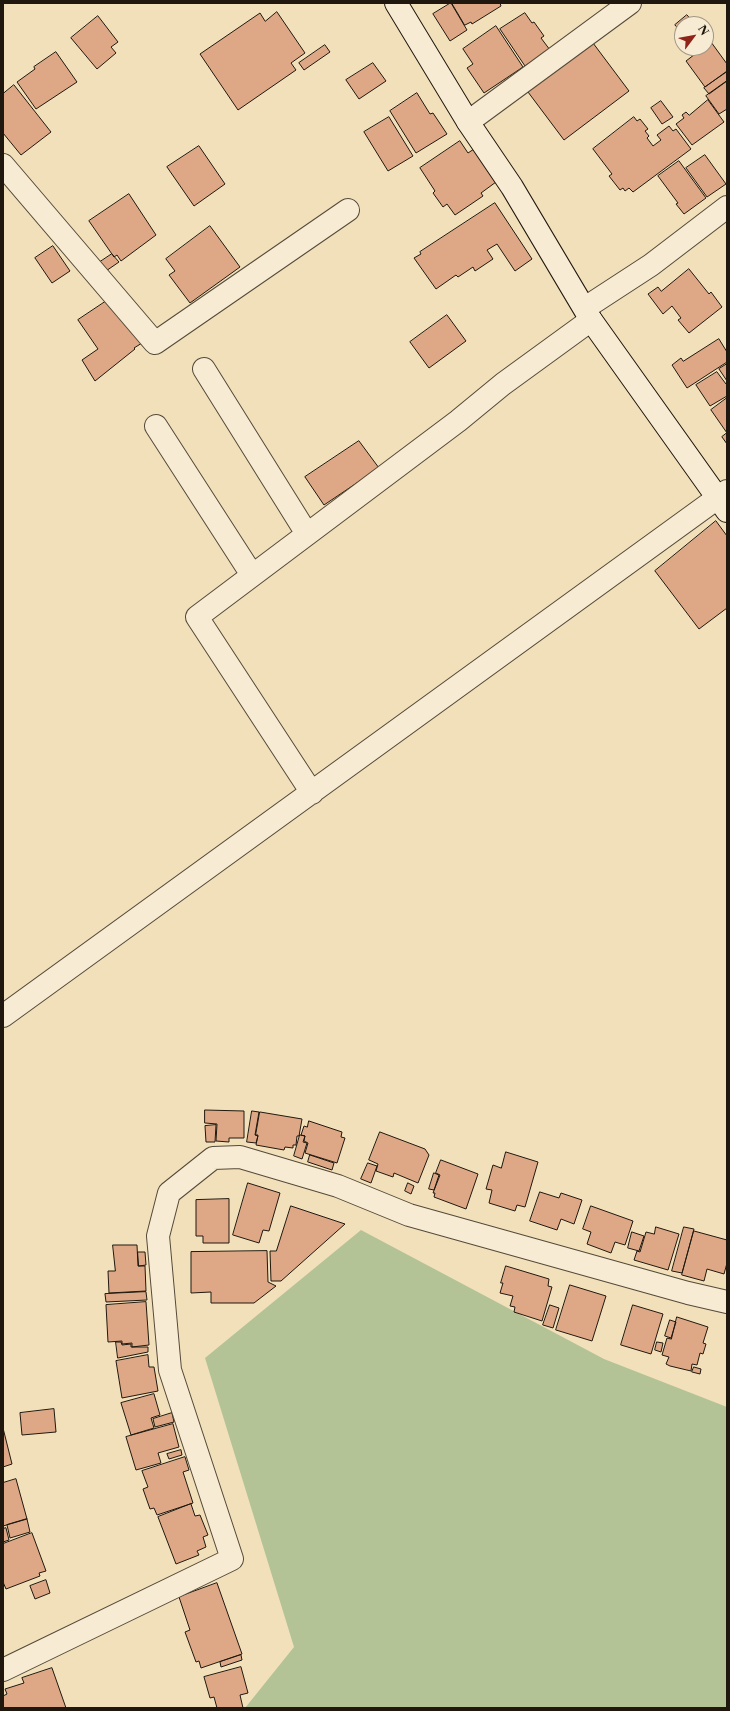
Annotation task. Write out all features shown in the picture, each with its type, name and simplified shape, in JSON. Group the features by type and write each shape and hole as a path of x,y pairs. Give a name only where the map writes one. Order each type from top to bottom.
{"street":[{"path":"3,1016 312,793 724,500 588,314 512,187 468,122 396,3"},
{"path":"468,122 630,3"},
{"path":"3,165 155,343 348,210"},
{"path":"312,793 197,617 458,421 588,314 727,207"},
{"path":"204,369 307,534"},
{"path":"156,426 252,575"},
{"path":"3,1670 232,1559 170,1370 158,1236 169,1193 213,1158 240,1157 338,1186 409,1215 688,1293 727,1302"}],"green space":[{"path":"361,1230 604,1359 727,1407 727,1708 245,1708 294,1647 205,1358"}],"building":[{"path":"451,3 467,30 450,41 433,14"},
{"path":"452,3 500,3 501,6 472,24 471,22 465,25"},
{"path":"277,12 305,53 291,63 296,70 238,110 200,54 260,13 265,21"},
{"path":"525,13 532,23 534,22 544,36 541,38 550,50 525,66 500,29"},
{"path":"98,16 118,42 111,47 116,53 97,69 71,38"},
{"path":"496,26 523,67 484,93 467,68 473,64 463,49"},
{"path":"593,43 629,91 564,140 528,92"},
{"path":"325,45 330,52 304,70 299,63"},
{"path":"714,46 727,64 727,71 705,87 686,61 693,56 714,56"},
{"path":"56,52 77,82 36,109 17,82 35,69 34,67"},
{"path":"373,63 386,81 359,99 346,80"},
{"path":"727,72 727,81 709,94 704,88"},
{"path":"727,81 727,109 719,114 706,96"},
{"path":"14,85 51,132 21,155 3,133 3,94"},
{"path":"417,93 430,114 433,113 447,134 416,153 390,111"},
{"path":"708,100 724,122 692,145 676,124 684,118 682,115 686,112 689,115"},
{"path":"661,101 673,117 662,124 651,108"},
{"path":"389,117 413,156 388,171 364,132"},
{"path":"634,117 637,121 640,119 648,129 645,131 649,136 647,138 653,146 661,140 657,135 669,126 673,131 676,129 691,149 633,192 629,188 625,191 623,188 620,190 609,176 612,174 593,149"},
{"path":"460,141 468,153 474,149 496,182 481,193 483,196 455,215 447,204 443,207 433,193 435,191 420,168"},
{"path":"199,146 225,184 194,206 167,167"},
{"path":"705,155 726,184 707,197 686,168"},
{"path":"679,161 706,198 684,214 676,204 678,203 658,176"},
{"path":"129,194 156,235 121,261 117,255 114,257 89,221"},
{"path":"495,203 532,259 515,271 497,244 487,250 493,259 475,271 473,267 458,277 456,275 436,289 414,258 421,254 420,252"},
{"path":"210,226 240,267 190,303 169,275 175,271 166,259"},
{"path":"53,246 70,271 52,283 35,258"},
{"path":"112,254 119,262 103,273 97,264"},
{"path":"689,269 709,294 711,292 722,307 689,333 678,320 681,318 672,306 663,314 648,294 658,287 661,291"},
{"path":"111,298 142,343 95,381 82,360 98,349 78,320"},
{"path":"447,315 466,341 429,368 410,342"},
{"path":"719,339 727,352 727,362 687,388 672,365 681,358 683,361"},
{"path":"727,364 727,381 719,369"},
{"path":"717,372 727,384 727,396 710,406 696,385"},
{"path":"727,398 727,433 711,410"},
{"path":"727,433 727,444 722,437"},
{"path":"359,441 379,468 324,505 305,477"},
{"path":"716,521 727,536 727,608 699,629 655,571"},
{"path":"205,1110 244,1111 244,1138 229,1138 229,1142 216,1141 217,1124 205,1123"},
{"path":"252,1111 259,1112 255,1135 258,1136 256,1143 247,1142"},
{"path":"260,1112 302,1119 299,1136 297,1136 296,1145 293,1145 293,1148 285,1147 284,1150 256,1145 258,1135 256,1135"},
{"path":"309,1121 342,1132 341,1137 345,1138 337,1163 305,1153 308,1143 304,1141 305,1136 301,1135 304,1126 307,1127"},
{"path":"216,1125 215,1142 206,1142 205,1126"},
{"path":"380,1132 425,1149 429,1155 418,1183 394,1173 393,1177 376,1171 378,1164 369,1160"},
{"path":"300,1135 305,1136 303,1142 307,1143 302,1159 294,1156"},
{"path":"506,1152 538,1162 525,1207 517,1205 515,1211 489,1203 492,1190 486,1189 493,1165 501,1168"},
{"path":"310,1155 334,1163 332,1170 308,1162"},
{"path":"441,1160 478,1174 466,1209 434,1197 435,1193 433,1193 440,1175 436,1173"},
{"path":"368,1163 377,1166 371,1183 361,1179"},
{"path":"434,1173 439,1175 434,1190 429,1189"},
{"path":"248,1183 280,1193 269,1231 263,1230 259,1243 233,1235"},
{"path":"408,1183 414,1186 411,1194 405,1191"},
{"path":"540,1192 559,1198 561,1193 582,1200 574,1224 561,1219 557,1230 530,1221"},
{"path":"229,1199 229,1243 203,1243 203,1236 196,1236 196,1200"},
{"path":"291,1206 345,1224 281,1281 271,1281 270,1251 276,1251"},
{"path":"591,1206 633,1221 625,1245 615,1242 611,1253 587,1244 591,1232 583,1229"},
{"path":"656,1227 679,1234 668,1270 634,1260 637,1251 640,1252 646,1232 654,1234"},
{"path":"684,1227 694,1229 682,1273 672,1271"},
{"path":"694,1231 727,1240 727,1263 724,1274 707,1269 704,1281 682,1275"},
{"path":"632,1232 644,1236 639,1251 628,1248"},
{"path":"113,1245 137,1245 138,1266 145,1266 146,1291 109,1293 108,1271 115,1271"},
{"path":"267,1251 268,1282 276,1286 254,1303 211,1303 211,1292 191,1293 191,1252"},
{"path":"138,1252 145,1252 146,1265 139,1266"},
{"path":"506,1266 549,1279 548,1286 552,1287 542,1321 514,1312 515,1307 510,1306 513,1296 500,1293"},
{"path":"570,1285 606,1296 592,1341 556,1330"},
{"path":"146,1292 147,1300 106,1302 105,1294"},
{"path":"146,1302 149,1345 132,1347 132,1343 122,1344 122,1341 108,1342 106,1305"},
{"path":"550,1305 559,1308 553,1328 543,1325"},
{"path":"633,1305 663,1314 651,1354 621,1345"},
{"path":"677,1317 708,1327 703,1343 706,1344 703,1354 700,1353 697,1365 692,1364 691,1371 666,1364 669,1357 662,1355 667,1338 671,1339"},
{"path":"670,1320 676,1322 671,1338 665,1336"},
{"path":"116,1342 121,1342 122,1345 131,1344 131,1347 148,1347 148,1352 118,1358"},
{"path":"657,1342 663,1343 661,1352 655,1350"},
{"path":"148,1355 149,1367 154,1367 158,1391 122,1398 116,1361"},
{"path":"694,1367 701,1369 700,1374 692,1372"},
{"path":"154,1394 160,1415 151,1418 154,1428 131,1435 121,1403"},
{"path":"54,1409 56,1432 22,1435 20,1413"},
{"path":"172,1413 174,1422 155,1427 153,1419"},
{"path":"173,1424 179,1447 158,1453 161,1463 136,1470 126,1437"},
{"path":"3,1428 12,1464 3,1467"},
{"path":"181,1450 182,1455 169,1459 167,1454"},
{"path":"185,1457 189,1470 183,1472 193,1503 157,1515 154,1508 150,1509 143,1489 148,1487 142,1471"},
{"path":"16,1479 27,1519 3,1526 3,1483"},
{"path":"191,1504 195,1516 200,1515 208,1535 203,1537 206,1547 197,1551 199,1555 176,1564 158,1517"},
{"path":"27,1519 30,1532 10,1538 7,1525"},
{"path":"6,1528 9,1540 3,1542 3,1529"},
{"path":"32,1533 46,1571 39,1573 40,1576 6,1589 3,1582 3,1544"},
{"path":"46,1580 50,1593 35,1599 30,1586"},
{"path":"217,1583 242,1654 201,1668 199,1661 196,1662 185,1632 190,1630 179,1597"},
{"path":"241,1655 242,1660 221,1667 220,1662"},
{"path":"241,1667 248,1693 240,1695 243,1708 217,1708 214,1697 210,1698 204,1677"},
{"path":"52,1668 66,1708 3,1708 3,1696 7,1694 5,1689 24,1683 22,1678"}]}
